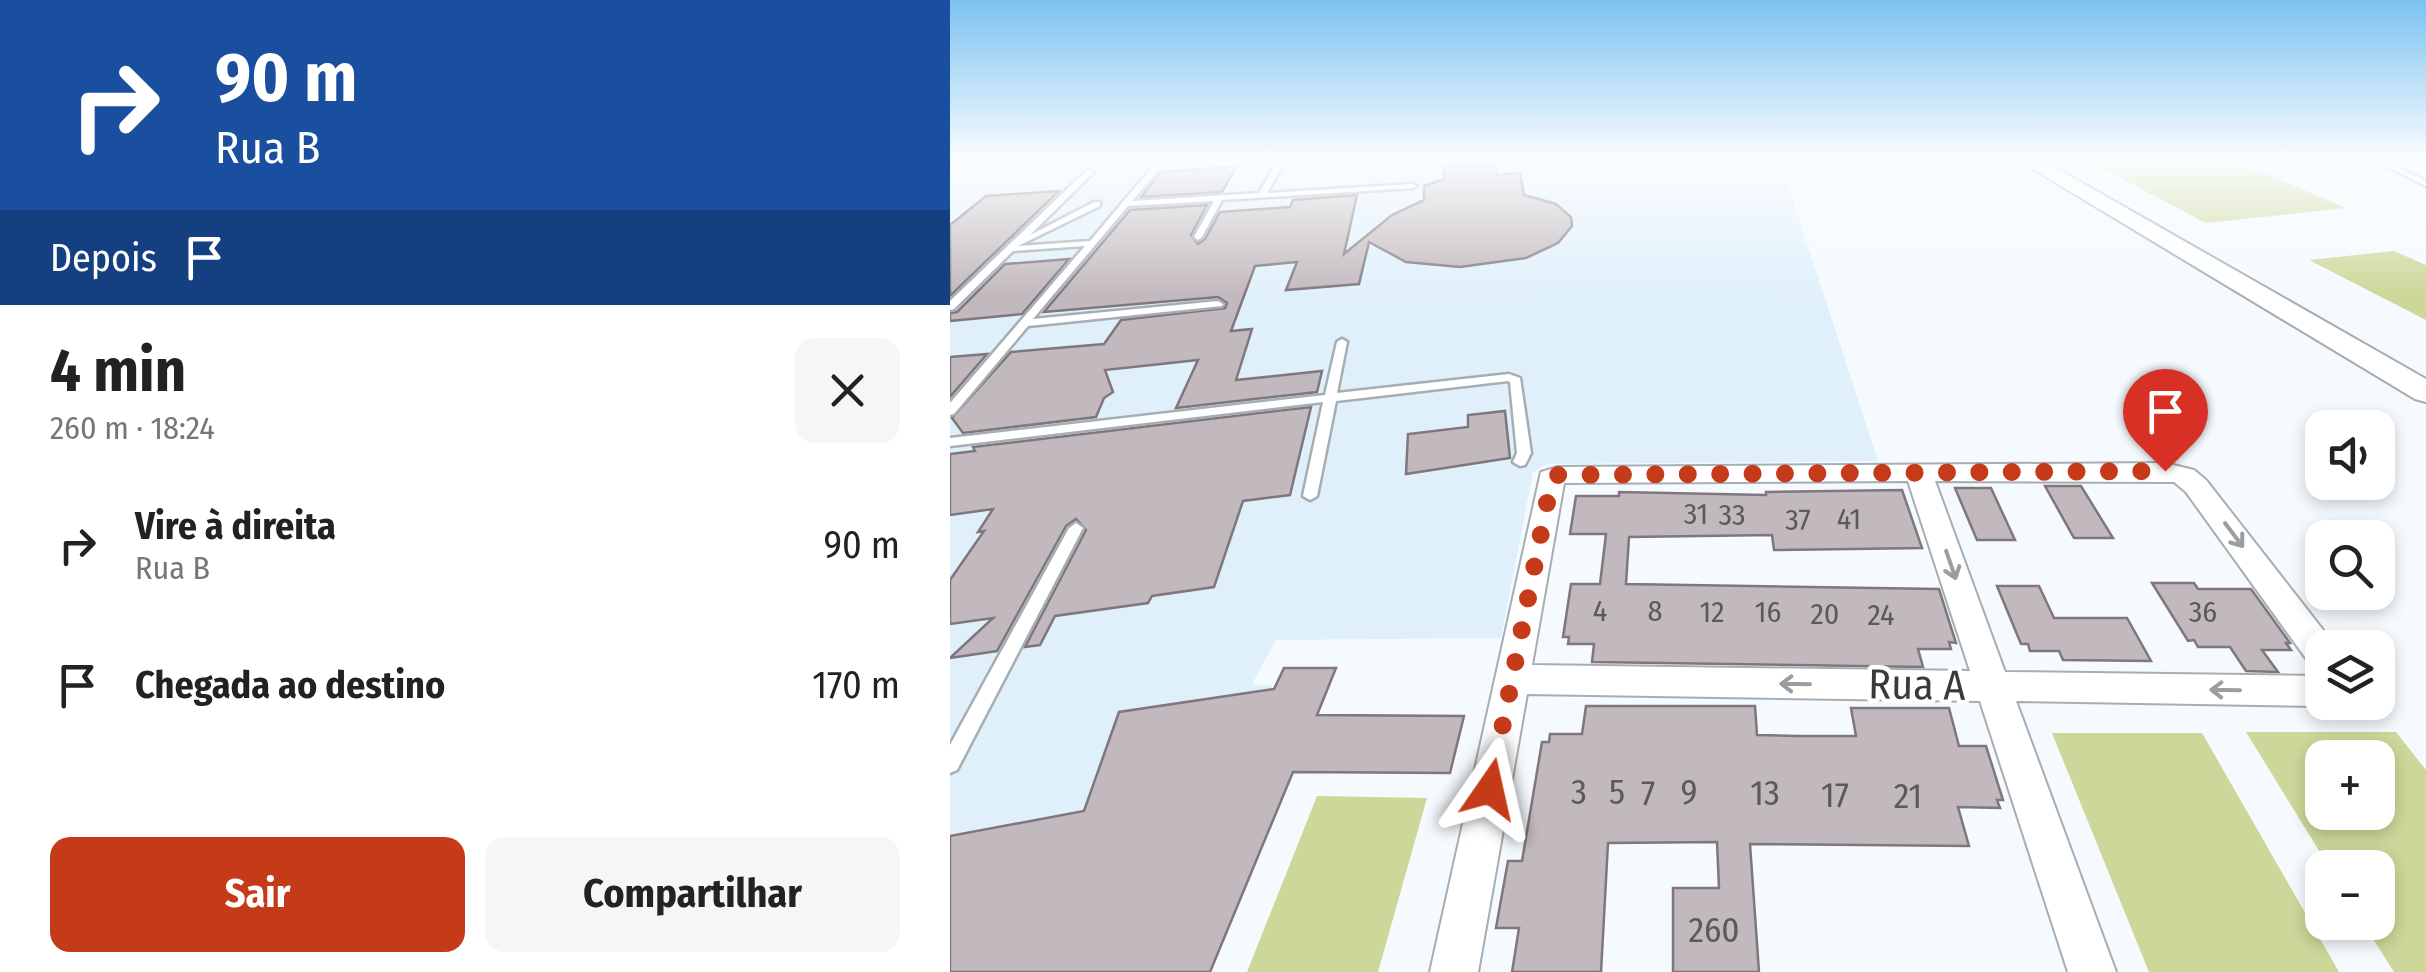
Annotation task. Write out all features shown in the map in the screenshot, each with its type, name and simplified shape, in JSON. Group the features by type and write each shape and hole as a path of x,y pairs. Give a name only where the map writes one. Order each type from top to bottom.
{"main road":[{"path":"2105,205 2426,392"}],"street":[{"path":"1454,972 1552,478 1564,473 2165,471 2184,476 2196,486 2305,631"},
{"path":"1920,473 2092,972"},
{"name":"Rua A","path":"1512,680 2305,691"}],"lane":[{"path":"950,307 1055,205"},
{"path":"1011,248 1094,205"},
{"path":"950,411 1124,205"},
{"path":"1198,238 1215,205"},
{"path":"1011,248 1092,243"},
{"path":"1025,322 1218,304"},
{"path":"1310,496 1342,342"},
{"path":"950,442 1513,378 1524,453 1520,462"},
{"path":"950,764 1076,528"}],"shaded area":[{"path":"950,205 1795,205 1878,461 1547,464 1533,472 1501,638 1276,640 1252,684 1272,686 1134,972 950,972"}],"green space":[{"path":"2172,205 2346,208 2206,223"},
{"path":"2394,251 2426,265 2426,320 2309,260"},
{"path":"2246,732 2396,732 2426,770 2426,972 2394,972 2374,940 2395,940 2395,850 2319,850 2306,830 2395,830 2395,740 2305,740 2305,828"},
{"path":"2052,733 2202,733 2305,913 2305,940 2321,940 2339,972 2149,972"},
{"path":"1317,796 1427,798 1378,972 1247,972"}],"building":[{"path":"974,205 1044,205 950,296 950,225"},
{"path":"1207,205 1191,235 1198,244 1220,212 1291,205 1355,205 1344,254 1392,215 1413,205 1558,205 1571,217 1572,226 1558,243 1526,258 1460,267 1406,262 1369,242 1359,284 1286,290 1297,262 1255,266 1231,331 1252,329 1236,380 1322,371 1317,392 1176,408 1198,360 1105,370 1113,392 1104,398 1096,417 963,433 952,418 1011,352 1104,344 1121,320 1225,308 1227,303 1218,297 1044,312 1130,210"},
{"path":"1069,259 1022,314 950,321 950,313 957,312 1005,264"},
{"path":"987,354 950,397 950,357"},
{"path":"1311,407 1290,495 1243,501 1214,587 1152,596 1148,603 1055,616 1040,645 1025,647 1086,530 1076,519 1066,526 997,651 950,658 993,618 950,624 950,580 984,531 978,532 993,509 950,515 950,454 975,451 973,447"},
{"path":"1505,411 1510,458 1406,474 1408,434 1468,427 1468,415"},
{"path":"2045,486 2081,486 2113,538 2074,538"},
{"path":"1955,488 1991,488 2015,540 1977,540"},
{"path":"1902,490 1922,548 1774,550 1772,535 1629,537 1626,584 1939,589 1956,643 1949,642 1951,649 1918,649 1923,667 1592,662 1594,644 1568,644 1569,637 1563,637 1571,584 1600,584 1606,534 1570,534 1576,496 1619,496 1619,492 1766,495"},
{"path":"2152,583 2194,583 2198,589 2251,589 2290,643 2286,643 2291,650 2262,650 2278,672 2246,671 2230,647 2198,647 2194,640 2188,641"},
{"path":"1997,586 2039,586 2054,618 2127,618 2151,661 2063,660 2059,651 2030,651 2028,644 2021,644"},
{"path":"1284,668 1336,668 1317,715 1464,716 1450,773 1293,772 1210,972 950,972 950,836 1084,811 1119,712 1274,689"},
{"path":"1586,706 1755,706 1757,735 1797,736 1856,736 1851,708 1949,708 1959,746 1986,746 2003,800 1997,800 2000,808 1958,807 1969,846 1750,844 1759,972 1673,972 1673,888 1719,888 1717,842 1608,843 1601,972 1512,972 1519,928 1496,928 1508,861 1522,861 1542,742 1549,742 1550,734 1582,734"}],"route":[{"path":"1490,789 1552,478 1558,475 2165,471"}]}
